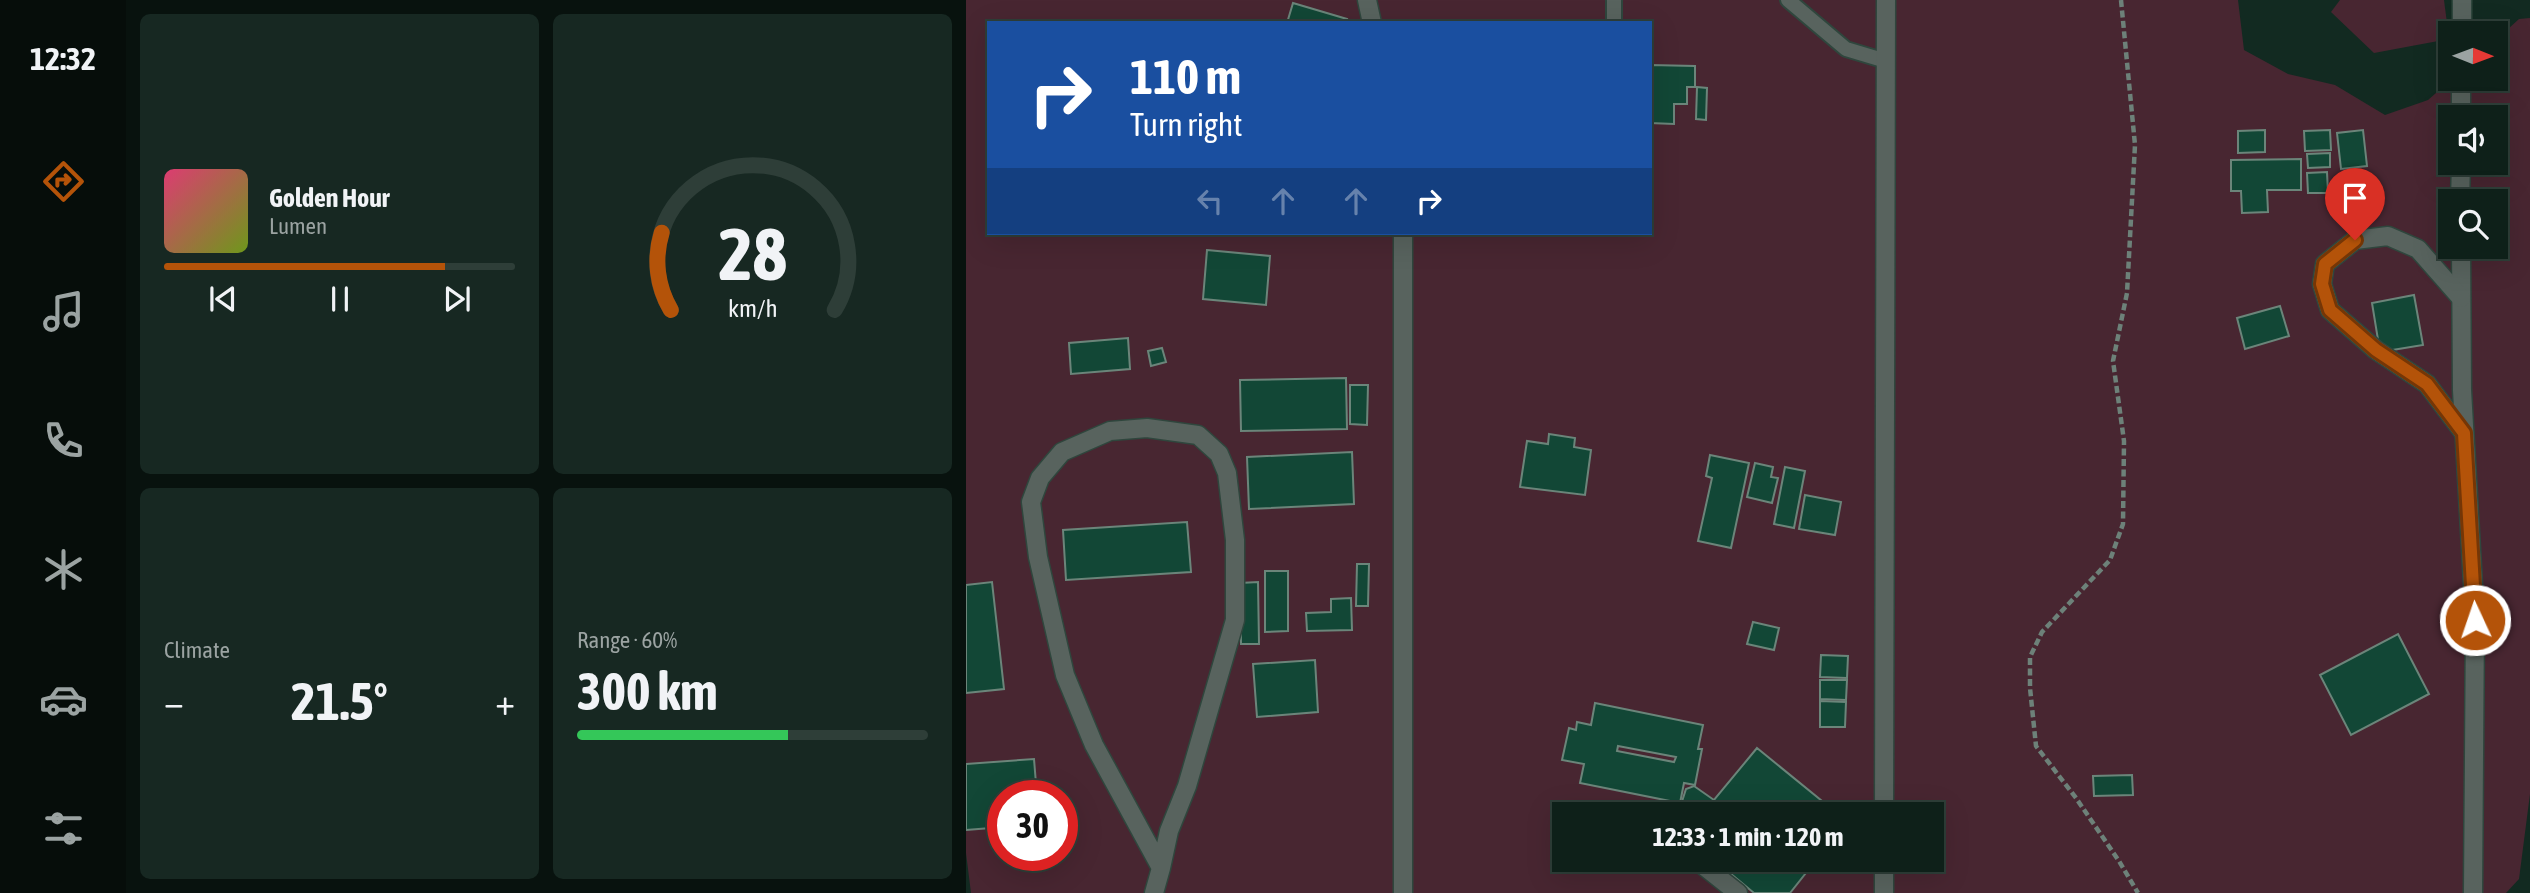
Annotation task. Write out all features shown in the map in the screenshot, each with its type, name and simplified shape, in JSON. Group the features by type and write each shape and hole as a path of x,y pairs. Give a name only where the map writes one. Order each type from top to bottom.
{"street":[{"path":"1367,0 1372,21"},
{"path":"1884,802 1886,0"},
{"path":"2462,0 2462,21"},
{"path":"1403,235 1403,893"},
{"path":"2461,298 2418,249 2388,236 2355,240 2325,264 2322,284 2330,310 2376,350 2427,384 2464,433"},
{"path":"2460,259 2464,433 2475,620 2473,893"},
{"path":"1154,893 1161,869 1169,831 1187,786 1235,620 1235,540 1227,473 1219,454 1198,435 1147,428 1110,432 1062,452 1040,478 1031,502 1038,557 1065,674 1094,745 1161,869"},
{"path":"1711,872 1738,893"},
{"path":"1884,872 1884,893"}],"lane":[{"path":"1614,0 1614,21"},
{"path":"1788,0 1846,49 1886,61"}],"path":[{"path":"2121,0 2134,145 2127,293 2113,361 2124,441 2123,524 2110,560 2042,632 2030,657 2029,688 2036,746 2105,840 2138,893"}],"shaded area":[{"path":"966,0 2238,0 2244,50 2288,74 2335,85 2385,115 2428,100 2438,91 2508,91 2508,29 2519,19 2530,18 2530,794 2519,879 2506,893 971,893 966,853"},
{"path":"2340,0 2444,0 2447,21 2438,21 2438,41 2374,53 2331,12"}],"building":[{"path":"1293,3 1347,19 1346,21 1288,21"},
{"path":"1652,65 1695,66 1695,87 1687,87 1687,104 1674,104 1674,124 1652,123"},
{"path":"1697,87 1707,88 1706,120 1696,119"},
{"path":"2265,130 2265,152 2238,153 2238,131"},
{"path":"2330,130 2331,150 2305,151 2304,131"},
{"path":"2363,130 2367,166 2341,169 2337,133"},
{"path":"2330,153 2330,167 2308,168 2307,154"},
{"path":"2301,159 2301,190 2267,190 2268,212 2242,213 2241,191 2231,191 2231,160"},
{"path":"2327,172 2328,193 2308,193 2307,173"},
{"path":"1207,250 1270,256 1266,305 1203,299"},
{"path":"2414,295 2423,345 2380,352 2372,303"},
{"path":"2280,306 2289,336 2245,349 2237,318"},
{"path":"1128,338 1130,369 1071,374 1069,343"},
{"path":"1162,348 1166,362 1151,366 1148,351"},
{"path":"1346,378 1347,429 1241,431 1240,380"},
{"path":"1350,385 1368,385 1367,425 1350,424"},
{"path":"1549,434 1575,438 1574,447 1591,450 1585,495 1520,487 1527,441 1548,444"},
{"path":"1352,452 1354,504 1249,509 1247,457"},
{"path":"1710,455 1749,463 1731,548 1698,541 1712,478 1706,476"},
{"path":"1755,463 1773,467 1771,477 1778,478 1772,503 1747,497"},
{"path":"1785,467 1805,471 1794,528 1774,524"},
{"path":"1805,495 1841,502 1835,535 1799,529"},
{"path":"1187,522 1191,572 1066,580 1063,530"},
{"path":"1357,564 1369,564 1368,606 1356,606"},
{"path":"1265,571 1288,571 1288,631 1265,632"},
{"path":"992,582 1004,689 966,693 966,585"},
{"path":"1258,582 1259,644 1241,644 1240,583"},
{"path":"1351,598 1352,630 1307,631 1306,613 1331,612 1331,599"},
{"path":"1753,622 1779,628 1774,650 1747,644"},
{"path":"2398,634 2429,694 2351,735 2320,675"},
{"path":"1821,655 1848,656 1847,678 1820,677"},
{"path":"1315,660 1318,712 1257,717 1253,664"},
{"path":"1820,680 1847,680 1846,700 1820,699"},
{"path":"1820,701 1846,702 1845,727 1820,727"},
{"path":"1595,703 1703,725 1698,749 1702,749 1695,785 1684,783 1680,802 1675,802 1580,783 1584,764 1562,760 1569,728 1576,730 1577,722 1591,725","holes":["1618,746 1676,757 1674,762 1617,751"]},
{"path":"1757,748 1823,802 1682,802 1686,789 1694,786 1714,800"},
{"path":"1034,759 1036,780 987,780 987,828 966,830 966,764"},
{"path":"2132,775 2133,795 2094,796 2093,776"},
{"path":"1729,872 1807,872 1790,893 1754,893"}],"route":[{"path":"2355,240 2325,264 2322,284 2330,310 2376,350 2427,384 2464,433 2475,620"}]}
